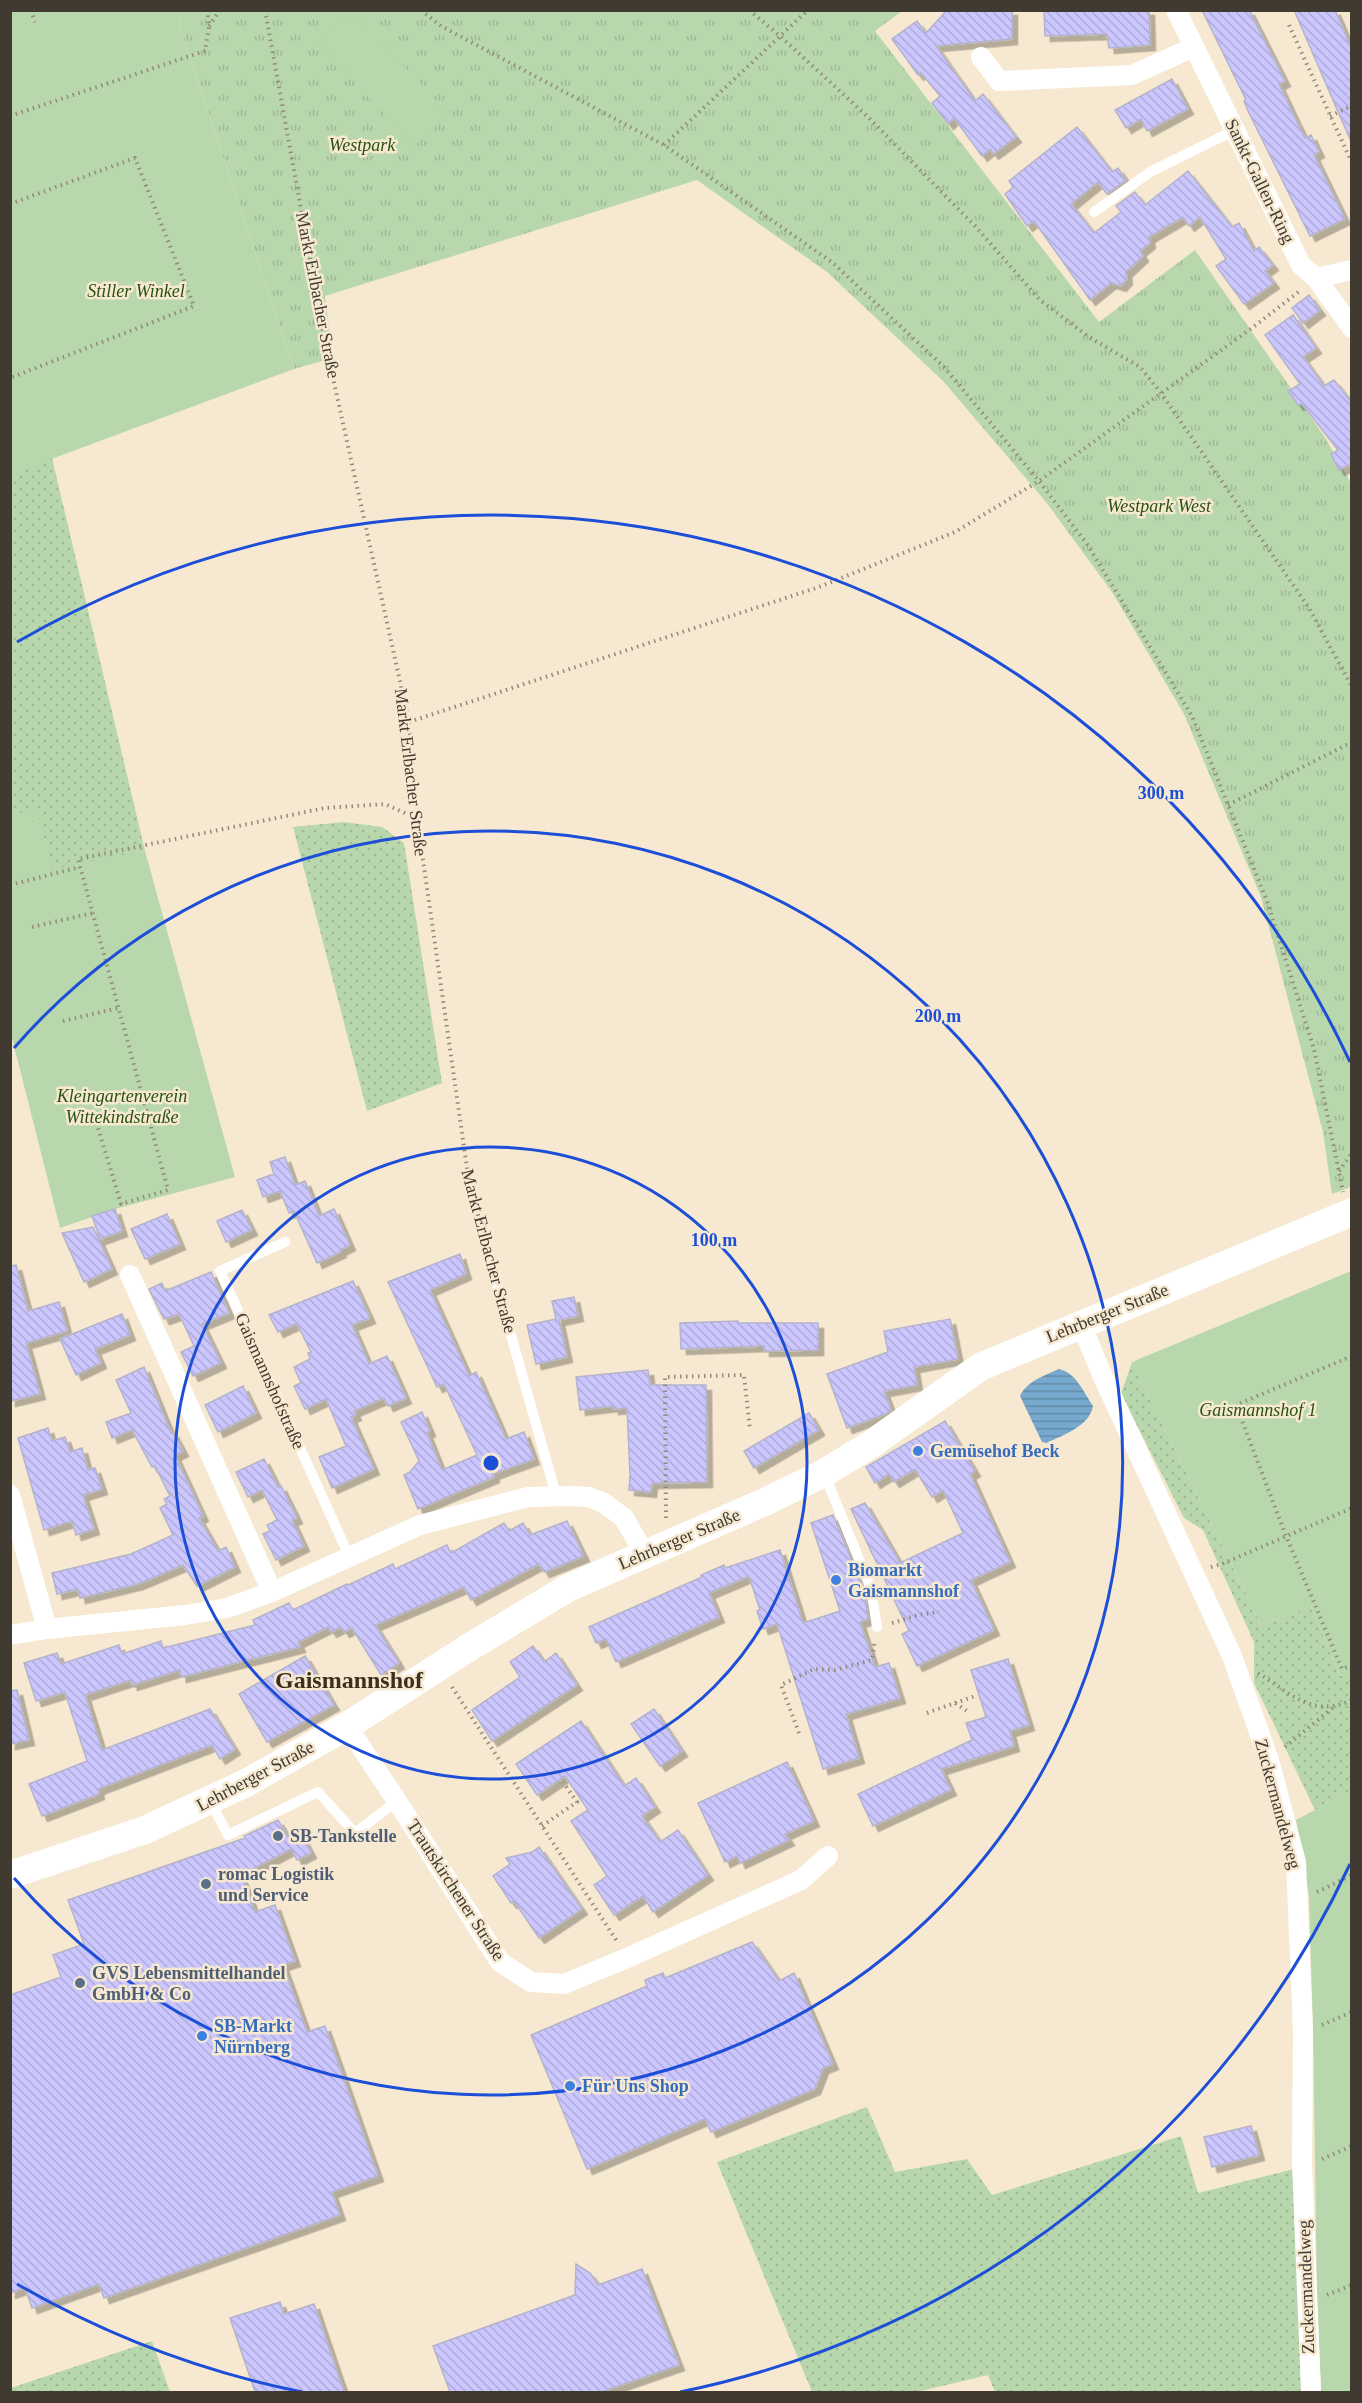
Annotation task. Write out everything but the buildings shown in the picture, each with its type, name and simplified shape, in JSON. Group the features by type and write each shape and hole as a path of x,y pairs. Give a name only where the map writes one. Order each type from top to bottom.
{"street":[{"name":"Sankt-Gallen-Ring","path":"1176,10 1301,266 1316,278 1352,328"},
{"path":"981,57 999,81 1132,75 1194,47"},
{"path":"1316,278 1352,270"},
{"name":"Lehrberger Straße","path":"10,1875 135,1834 268,1772 568,1588 767,1501 824,1473 870,1445 971,1372 1005,1355 1349,1213"},
{"path":"130,1275 272,1592"},
{"name":"Zuckermandelweg","path":"1081,1324 1103,1377 1232,1656 1269,1760 1296,1862 1303,2031 1302,2164 1311,2392"},
{"path":"10,1495 47,1629"},
{"path":"10,1635 227,1608 272,1592 420,1526 528,1497 556,1495 589,1497 615,1509 632,1528 644,1553"},
{"name":"Trautskirchener Straße","path":"346,1726 398,1801 500,1962 531,1982 564,1984 627,1958 801,1880 828,1856"}],"lane":[{"path":"1094,212 1150,172 1235,130"},
{"name":"Gaismannshofstraße","path":"285,1242 220,1271 349,1556"},
{"name":"Markt Erlbacher Straße","path":"494,1275 556,1495"},
{"path":"824,1473 871,1589 877,1627"},
{"path":"209,1801 228,1835 318,1792 355,1833 398,1801"}],"path":[{"path":"31,10 35,22"},
{"path":"10,116 205,51 209,26 207,10"},
{"path":"209,26 220,10"},
{"name":"Markt Erlbacher Straße","path":"266,10 325,342 409,722 417,818 469,1182 494,1275"},
{"path":"421,10 441,26 664,145 833,263 944,367 1039,481 1087,544 1192,716 1268,901 1314,1049 1349,1213"},
{"path":"749,10 868,117 975,225 1040,300 1089,337 1140,367 1161,393 1309,608 1352,687"},
{"path":"664,145 808,10"},
{"path":"1288,25 1352,163"},
{"path":"1330,116 1352,106"},
{"path":"10,204 135,158 194,306 10,378"},
{"path":"409,722 819,587 955,532 1039,481 1316,278"},
{"path":"1228,805 1352,742"},
{"path":"93,1111 121,1204 168,1190 78,859 325,808 385,804 417,818"},
{"path":"10,885 80,867"},
{"path":"32,927 93,913"},
{"path":"63,1021 118,1008"},
{"path":"1339,1172 1352,1153"},
{"path":"1352,1356 1236,1405 1286,1536 1342,1669 1352,1665"},
{"path":"675,1541 666,1522 665,1377 744,1375 750,1430"},
{"path":"1193,1570 1222,1564 1352,1508"},
{"path":"799,1733 782,1685 814,1669 835,1670 872,1660 877,1627 918,1615 939,1612"},
{"path":"1232,1656 1312,1707 1335,1706 1352,1700"},
{"path":"439,1666 627,1958"},
{"path":"927,1713 975,1696"},
{"path":"955,1703 970,1713"},
{"path":"1269,1760 1335,1706"},
{"path":"542,1826 577,1802 563,1782"},
{"path":"1298,1899 1352,1875"},
{"path":"1303,2031 1352,2012"},
{"path":"1302,2164 1314,2162 1352,2146"}],"green space":[{"name":"Stiller Winkel","path":"11,10 177,11 182,33 294,369 11,474"},
{"path":"353,10 448,114 414,146 318,42"},
{"name":"Westpark","path":"177,11 902,11 875,31 1099,322 1195,250 1326,439 1351,483 1351,1187 1332,1194 1323,1132 1261,897 1184,714 1112,592 1046,502 943,381 827,272 697,180 325,296 333,358 294,369 182,33"},
{"path":"52,458 145,851 52,870 37,811 11,815 11,474"},
{"name":"Kleingartenverein Wittekindstraße","path":"37,810 52,869 145,851 235,1177 115,1209 60,1228 11,1034 11,815"},
{"path":"344,822 382,827 404,843 442,1083 367,1111 293,827"},
{"name":"Gaismannshof 1","path":"1351,1271 1352,1671 1340,1676 1311,1606 1261,1625 1132,1362"},
{"path":"1132,1362 1261,1625 1311,1606 1340,1676 1351,1671 1351,1791 1315,1810 1254,1683 1254,1642 1203,1530 1184,1518 1121,1394"},
{"path":"1351,1791 1351,2392 1321,2392 1309,1896 1296,1820"},
{"path":"867,2107 895,2172 967,2159 992,2195 1181,2136 1198,2193 1294,2169 1303,2392 995,2392 988,2375 917,2392 812,2392 717,2162"},
{"path":"152,2341 170,2392 11,2392 11,2388"}],"water":[{"path":"1059,1369 1075,1379 1093,1406 1091,1413 1081,1425 1047,1443 1042,1442 1020,1396 1031,1383"}],"place":[{"name":"Gemüsehof Beck","path":"918,1451"},
{"name":"Biomarkt Gaismannshof","path":"836,1580"},
{"name":"SB-Tankstelle","path":"278,1836"},
{"name":"romac Logistik und Service","path":"206,1884"},
{"name":"GVS Lebensmittelhandel GmbH & Co","path":"80,1983"},
{"name":"SB-Markt Nürnberg","path":"202,2036"},
{"name":"Für Uns Shop","path":"570,2086"}],"district":[{"name":"Gaismannshof","path":"349,1680"}],"park label":[{"name":"Westpark West","path":"1159,506"}]}
